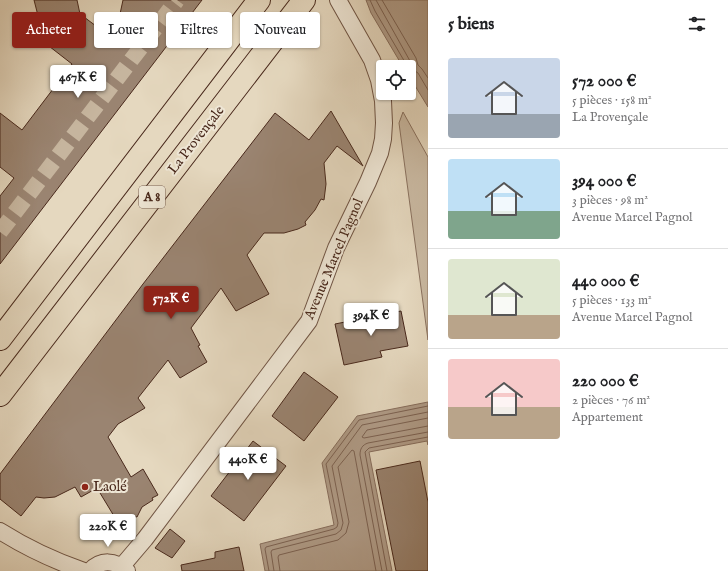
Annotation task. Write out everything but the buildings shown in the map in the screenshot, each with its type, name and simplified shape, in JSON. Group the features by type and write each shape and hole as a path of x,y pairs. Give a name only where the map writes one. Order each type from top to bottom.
{"highway":[{"name":"A 8","path":"0,339 259,0"},
{"name":"La Provençale","path":"0,395 304,0"},
{"path":"0,320 49,276"}],"street":[{"name":"Avenue Marcel Pagnol","path":"124,569 154,526 309,321 336,248 368,182 380,153 384,123 379,80 372,60 338,0"},
{"path":"0,531 17,542 57,562 84,571"},
{"path":"90,571 94,567 107,562 115,563 124,569"}],"shaded area":[{"path":"403,112 428,157 428,340 399,123"}],"water":[{"path":"366,0 428,0 428,107 416,87 416,60 399,60 371,13"},
{"path":"428,402 428,445 427,441 369,452 392,571 265,571 260,544 334,525 322,463 357,416"}],"tunnel":[{"path":"0,232 177,0"}],"place":[{"name":"Laolé","path":"85,487"}]}
